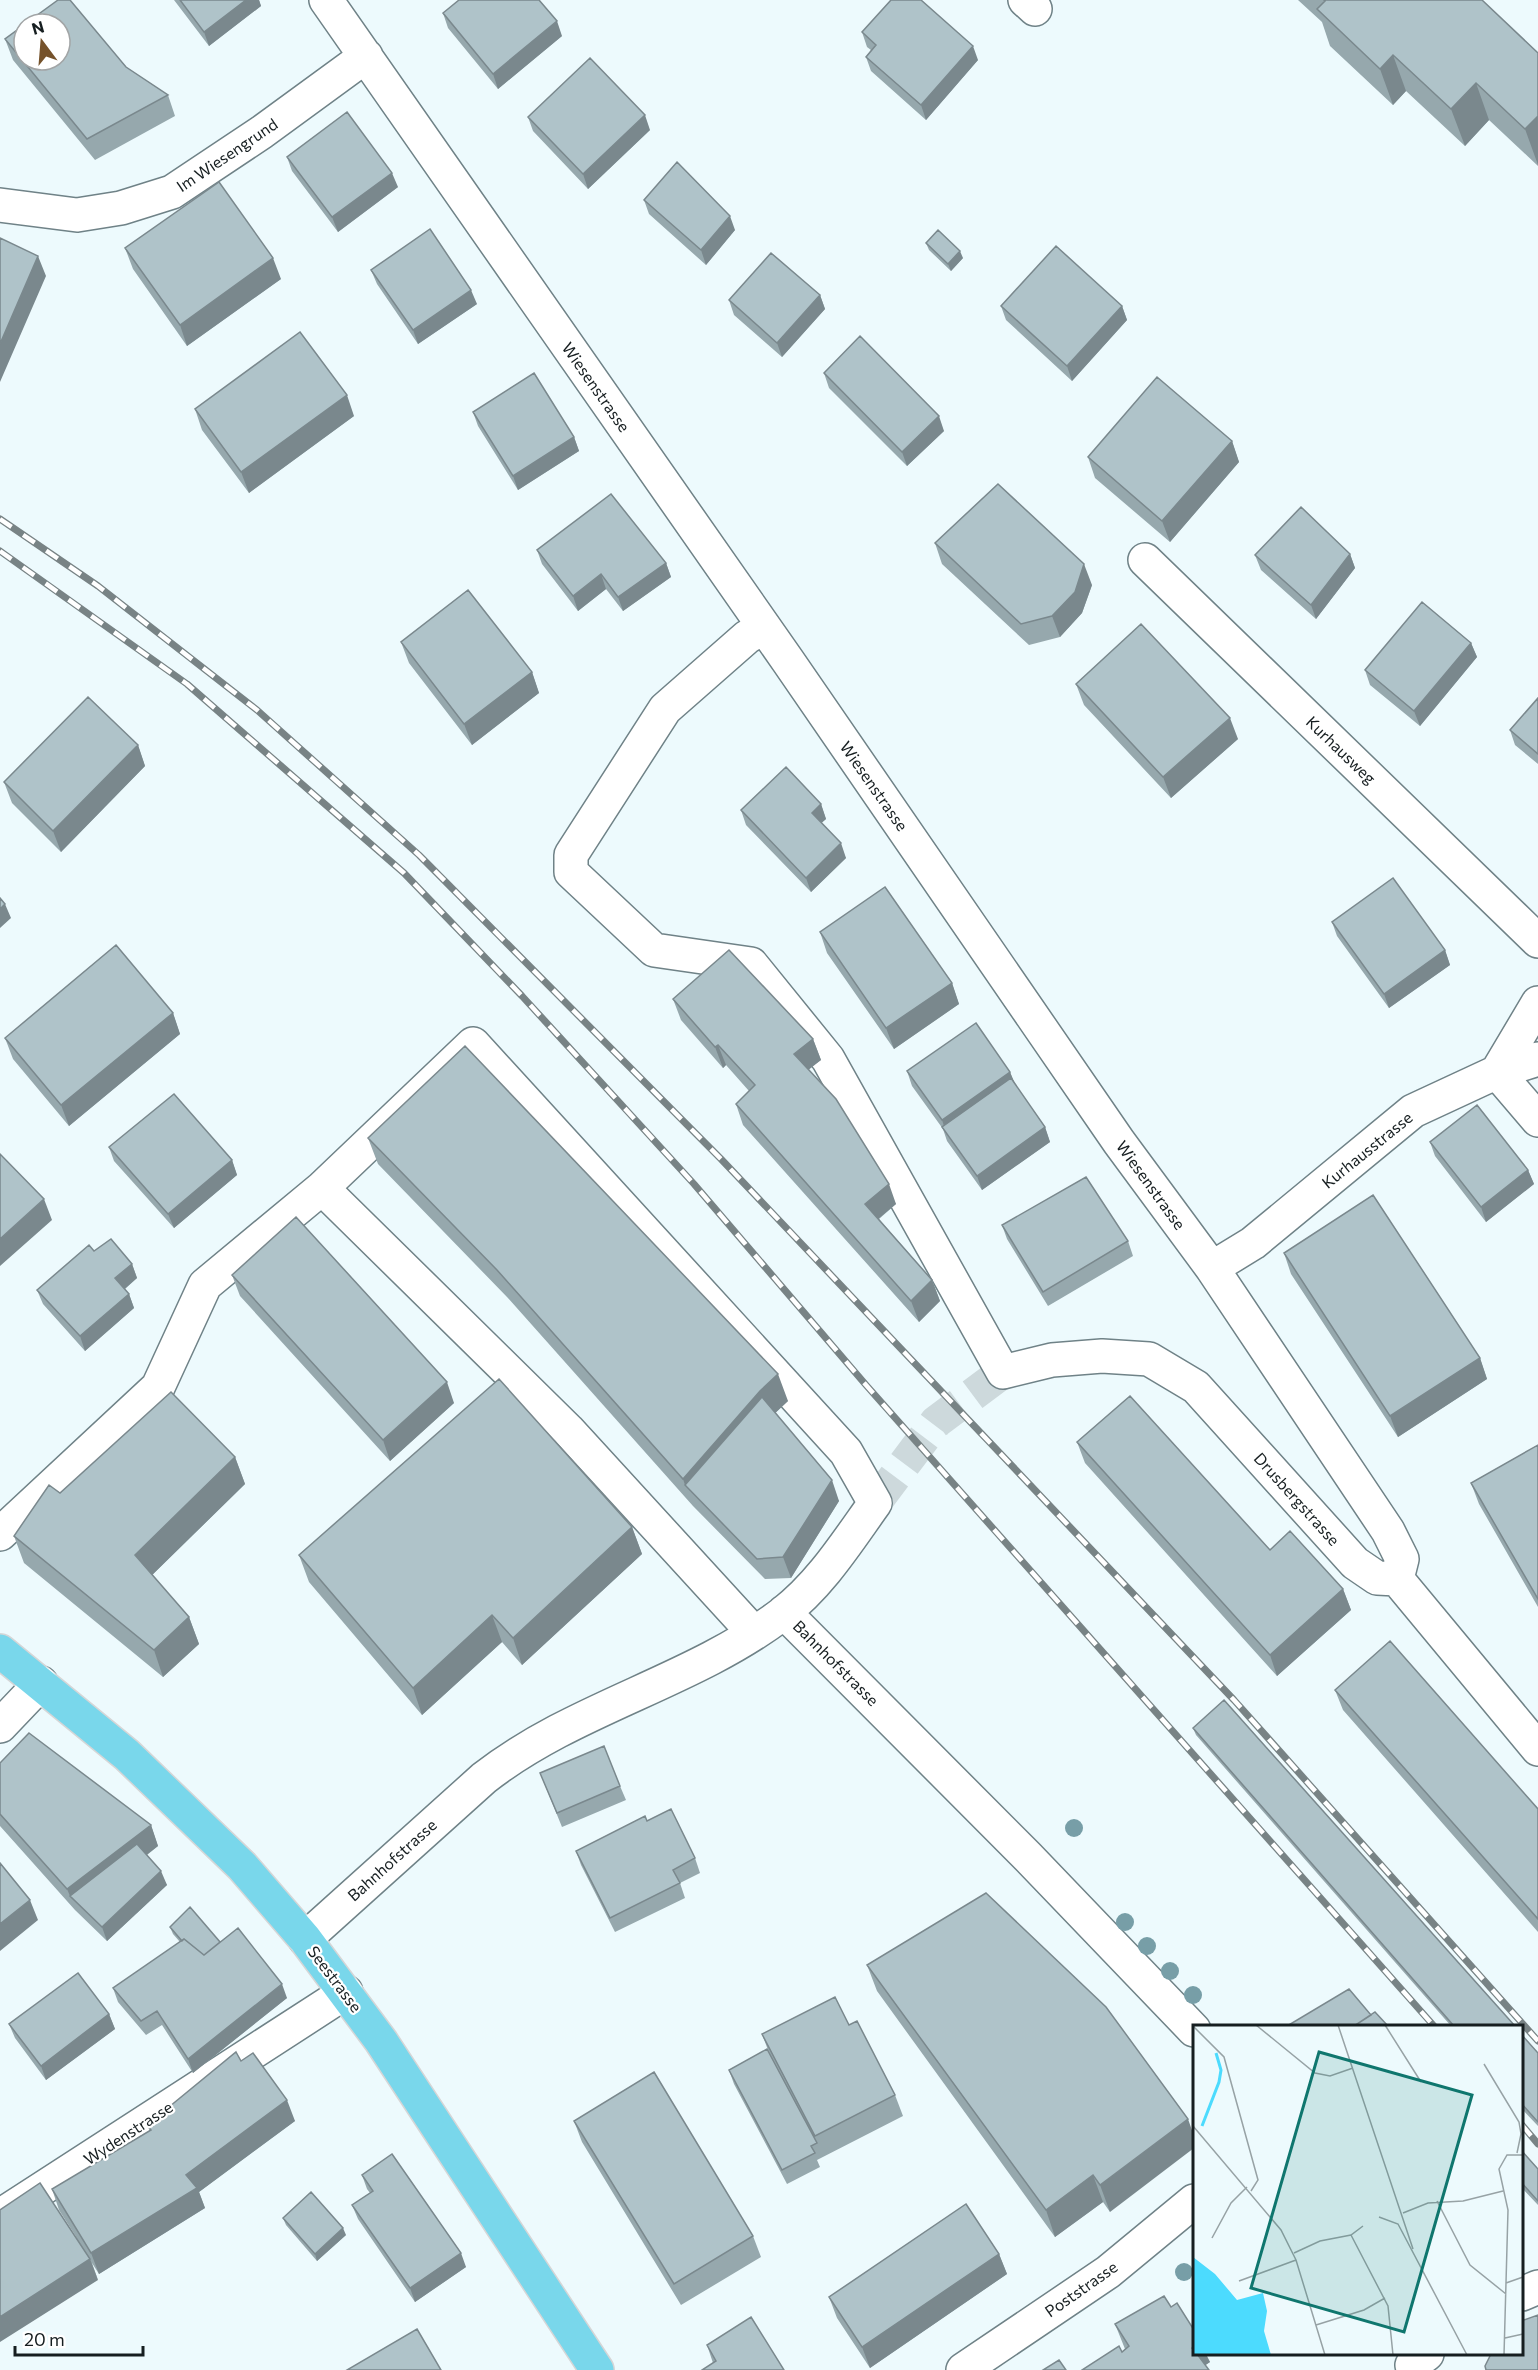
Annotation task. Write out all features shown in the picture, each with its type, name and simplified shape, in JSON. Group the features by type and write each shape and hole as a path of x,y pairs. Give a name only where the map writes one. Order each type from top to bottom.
{"main road":[{"name":"Seestrasse","path":"0,1651 127,1755 242,1866 305,1939 346,1992 597,2370"}],"street":[{"name":"Wiesenstrasse","path":"326,0 764,627 1119,1142 1212,1268 1388,1531 1402,1559 1397,1579"},
{"name":"Im Wiesengrund","path":"0,205 77,215 121,208 172,192 262,132 366,56"},
{"name":"Kurhausweg","path":"1145,560 1538,941"},
{"name":"Drusbergstrasse","path":"764,627 747,637 665,709 571,855 571,872 654,951 752,964 828,1059 1003,1372 1052,1360 1072,1358 1102,1356 1149,1359 1196,1387 1355,1563 1377,1578 1397,1579"},
{"path":"1538,1003 1497,1072 1538,1120"},
{"path":"0,1534 158,1387 205,1286 322,1188 473,1044 846,1452 876,1503 826,1572 784,1612"},
{"name":"Kurhausstrasse","path":"1212,1268 1254,1243 1413,1111 1497,1072 1538,1059"},
{"path":"322,1188 568,1430 754,1633"},
{"path":"1397,1579 1538,1749"},
{"name":"Bahnhofstrasse","path":"305,1939 484,1778 516,1753 563,1727 710,1659 784,1612 1045,1874 1193,2029"},
{"path":"0,1726 41,1683"},
{"name":"Wydenstrasse","path":"0,2216 346,1992"},
{"name":"Poststrasse","path":"963,2370 1108,2272 1193,2202"},
{"path":"1523,2293 1538,2288"}],"building":[{"path":"58,0 70,0 126,67 168,95 87,139 32,72 72,72 72,12 42,12"},
{"path":"180,0 246,0 204,32"},
{"path":"459,0 539,0 557,21 493,74 443,13"},
{"path":"891,0 921,0 973,46 921,105 866,57 876,45 862,32"},
{"path":"1324,0 1482,0 1538,53 1538,116 1525,129 1476,83 1451,109 1393,55 1380,69 1317,9"},
{"path":"12,34 12,48 5,39"},
{"path":"590,58 645,115 583,174 528,117"},
{"path":"347,112 392,173 332,217 287,157"},
{"path":"677,162 730,216 701,250 644,200"},
{"path":"219,182 273,258 180,325 125,248"},
{"path":"430,229 471,290 413,330 371,270"},
{"path":"938,230 960,251 948,264 926,243"},
{"path":"0,238 38,256 0,344"},
{"path":"1056,246 1122,306 1067,366 1001,306"},
{"path":"771,253 820,295 777,343 729,300"},
{"path":"300,332 347,395 241,472 195,409"},
{"path":"860,336 939,416 902,452 824,373"},
{"path":"534,373 574,437 513,476 473,412"},
{"path":"1157,377 1232,441 1162,521 1088,457"},
{"path":"998,484 1084,564 1075,592 1052,616 1021,624 935,543"},
{"path":"611,494 666,563 618,597 601,574 573,596 537,550"},
{"path":"1301,507 1350,554 1311,605 1255,555"},
{"path":"468,590 532,672 464,724 401,642"},
{"path":"1422,602 1471,643 1414,711 1365,670"},
{"path":"1141,624 1230,718 1163,777 1076,684"},
{"path":"88,697 138,745 53,831 4,782"},
{"path":"1538,698 1538,754 1510,730"},
{"path":"786,767 821,804 812,813 841,843 806,878 741,810"},
{"path":"1393,878 1445,950 1384,994 1332,922"},
{"path":"885,887 952,983 886,1028 820,932"},
{"path":"0,898 5,904 0,909"},
{"path":"116,945 173,1013 61,1105 5,1038"},
{"path":"729,950 813,1039 794,1054 836,1099 889,1184 865,1204 932,1280 911,1301 736,1104 755,1085 718,1045 715,1047 673,999"},
{"path":"976,1023 1010,1072 942,1120 907,1071"},
{"path":"465,1046 778,1374 760,1391 683,1479 497,1270 368,1138"},
{"path":"1011,1078 1045,1127 977,1176 942,1127"},
{"path":"174,1094 232,1160 168,1214 109,1147"},
{"path":"1477,1105 1528,1170 1481,1207 1430,1142"},
{"path":"0,1154 44,1199 0,1239"},
{"path":"1086,1177 1128,1241 1043,1292 1002,1225"},
{"path":"1373,1195 1480,1358 1390,1416 1284,1253"},
{"path":"296,1217 447,1382 383,1440 232,1275"},
{"path":"111,1239 132,1264 115,1278 129,1294 80,1336 37,1290 89,1245 94,1251"},
{"path":"499,1379 632,1527 513,1638 492,1615 413,1688 299,1555"},
{"path":"171,1392 235,1457 135,1555 189,1617 154,1650 14,1536 49,1485 60,1493"},
{"path":"1130,1396 1270,1550 1290,1531 1343,1589 1270,1655 1077,1442"},
{"path":"762,1397 832,1480 783,1557 757,1559 685,1485"},
{"path":"1538,1445 1538,1599 1471,1483"},
{"path":"1390,1641 1538,1809 1538,1919 1335,1690"},
{"path":"1224,1700 1514,2025 1453,2025 1193,1728"},
{"path":"29,1733 151,1825 67,1889 0,1814 0,1763"},
{"path":"604,1746 620,1786 557,1813 540,1773"},
{"path":"671,1809 695,1858 673,1870 680,1883 610,1918 576,1851 645,1816 647,1821"},
{"path":"137,1844 161,1871 102,1927 70,1896"},
{"path":"0,1863 30,1900 0,1924"},
{"path":"986,1893 1106,2007 1188,2119 1100,2185 1093,2175 1046,2210 867,1965"},
{"path":"190,1907 220,1942 204,1955 184,1939 182,1941 170,1927"},
{"path":"238,1928 282,1984 188,2059 157,2011 141,2021 113,1988 184,1939 204,1955"},
{"path":"78,1973 109,2014 41,2066 9,2024"},
{"path":"1349,1989 1371,2015 1356,2025 1289,2025"},
{"path":"835,1997 849,2025 857,2021 895,2095 815,2136 762,2034"},
{"path":"1375,2012 1387,2025 1356,2025"},
{"path":"1523,2036 1538,2053 1538,2122 1523,2105"},
{"path":"767,2049 817,2143 811,2146 815,2153 782,2170 729,2070"},
{"path":"236,2052 241,2061 253,2053 287,2100 186,2175 197,2188 91,2253 52,2189 151,2130 147,2125"},
{"path":"654,2072 753,2236 674,2284 574,2121"},
{"path":"1523,2152 1538,2169 1538,2201 1523,2184"},
{"path":"392,2154 461,2253 410,2288 352,2205 373,2191 362,2175"},
{"path":"40,2183 90,2259 0,2317 0,2210"},
{"path":"311,2192 343,2228 315,2254 283,2218"},
{"path":"966,2204 999,2254 862,2347 829,2297"},
{"path":"1164,2296 1171,2307 1177,2303 1193,2328 1193,2355 1198,2355 1209,2370 1082,2370 1119,2346 1122,2352 1129,2346 1115,2324"},
{"path":"1538,2315 1538,2370 1486,2370 1485,2366 1490,2355 1523,2355 1523,2320"},
{"path":"751,2317 784,2370 702,2370 716,2361 707,2345"},
{"path":"417,2329 441,2370 347,2370"},
{"path":"1059,2360 1066,2370 1043,2370"}],"tunnel":[{"path":"875,1503 936,1422 1003,1372"}],"railway":[{"path":"0,519 98,586 257,710 419,855 721,1159 1234,1700 1538,2041"},
{"path":"0,551 187,684 404,873 522,996 694,1184 866,1385 1433,2025"},
{"path":"1523,2126 1538,2144"}]}
